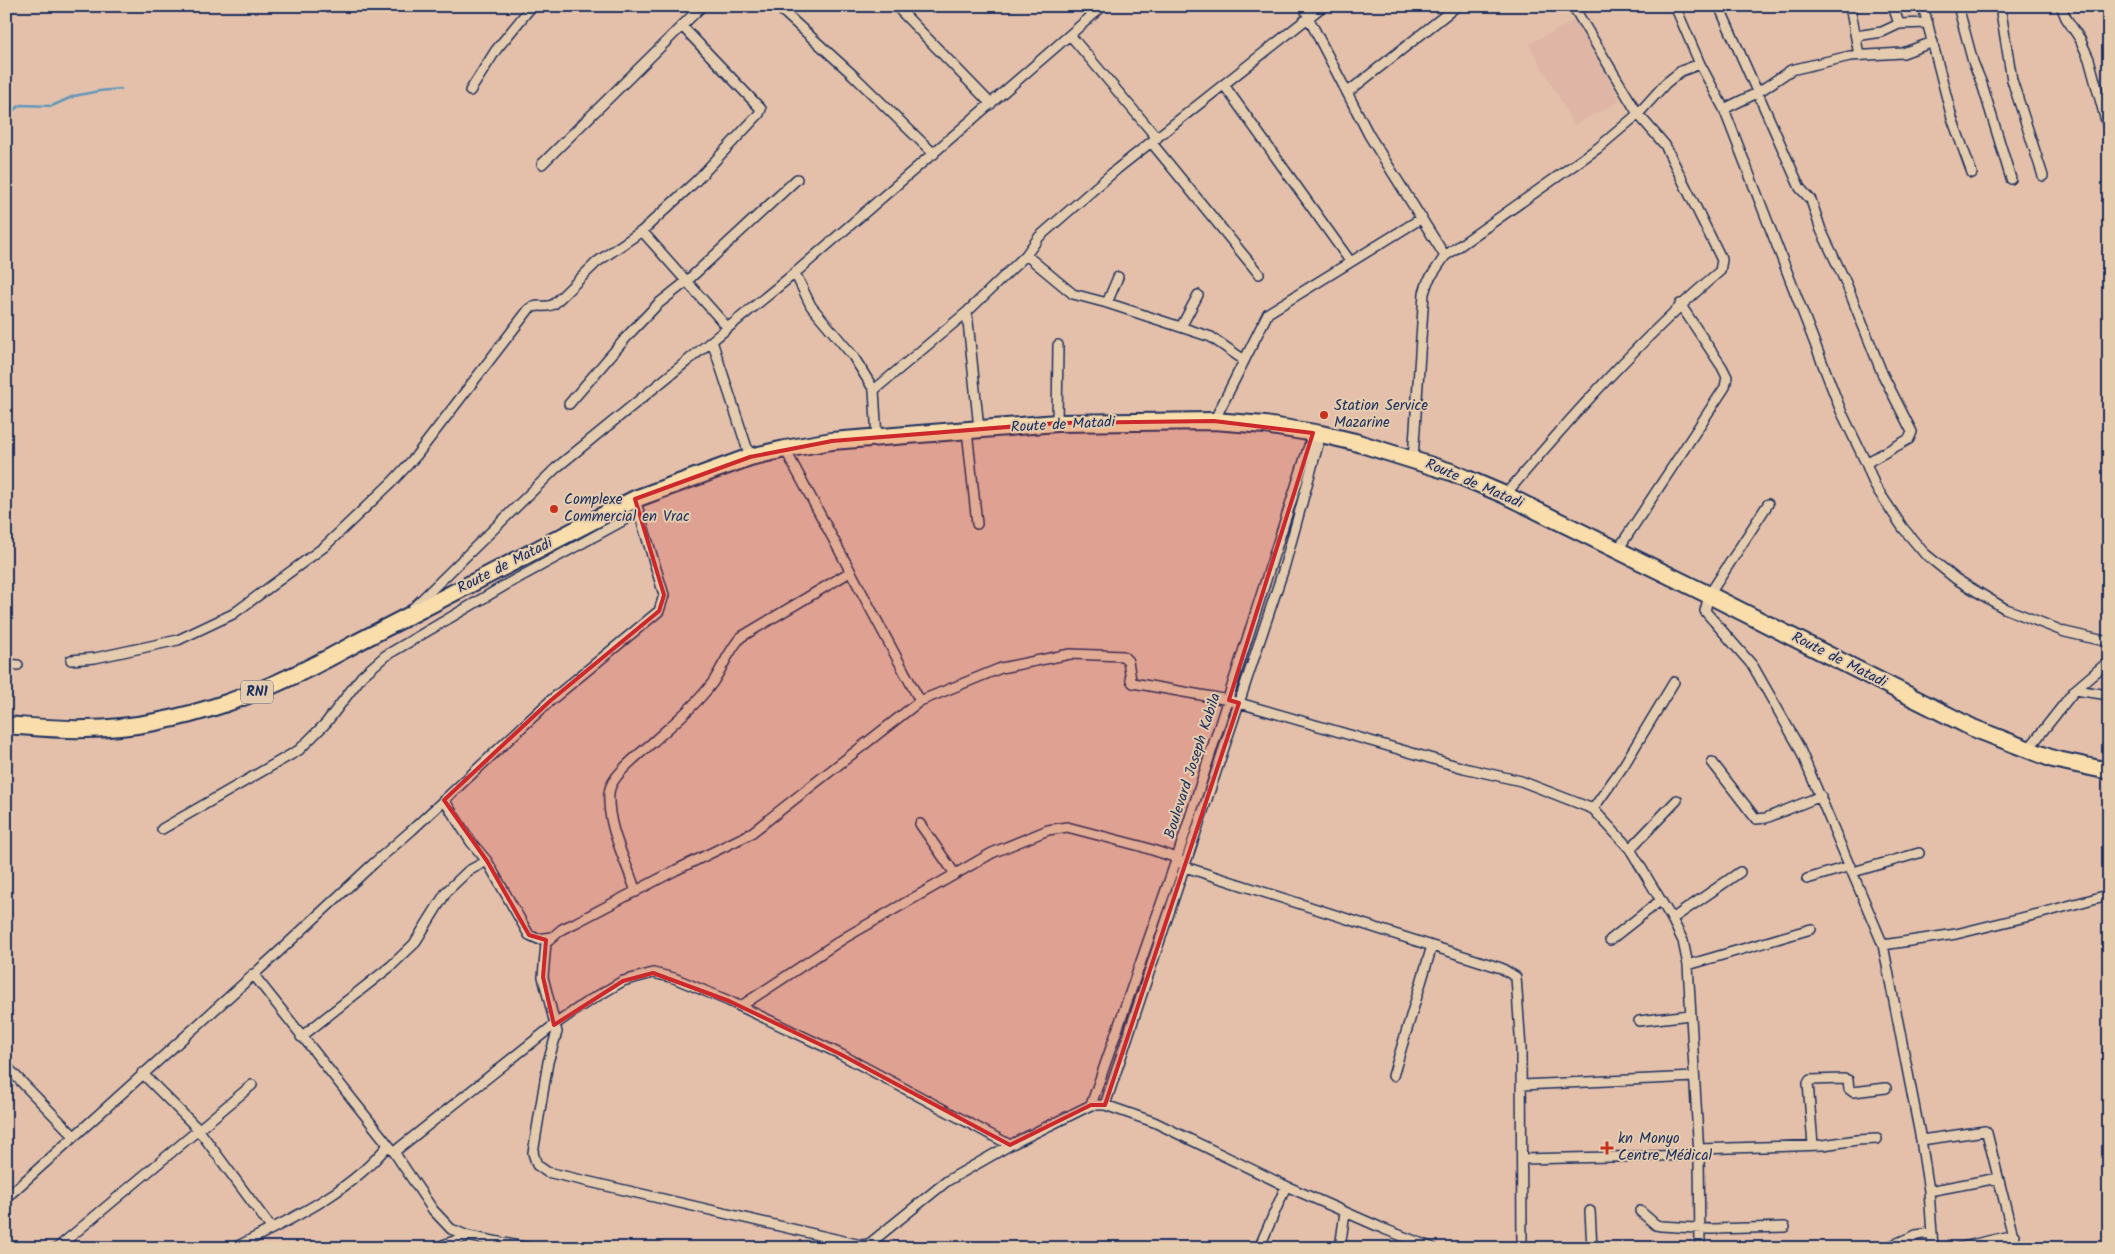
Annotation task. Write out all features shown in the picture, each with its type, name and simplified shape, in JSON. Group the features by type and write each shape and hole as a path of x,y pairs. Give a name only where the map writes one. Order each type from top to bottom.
{"highway":[{"name":"Route de Matadi","path":"6,725 88,729 127,726 185,715 230,702 314,667 400,620 637,505 750,457 832,441 1058,423 1214,421 1265,425 1317,434 1413,459 1452,472 1505,495 1709,595 1973,728 2027,751 2052,759 2109,771"}],"street":[{"path":"470,91 496,50 532,6"},
{"path":"542,164 702,6"},
{"path":"777,6 934,154"},
{"path":"896,6 990,104"},
{"path":"400,620 556,468 795,273 1102,6"},
{"path":"1304,6 1369,134 1445,256"},
{"path":"874,390 967,312 1026,255 1039,237 1117,168 1309,19 1323,6"},
{"path":"1348,92 1457,6"},
{"path":"1505,495 1557,433 1680,304 1720,270 1722,260 1665,145 1638,114 1573,6"},
{"path":"1675,6 1700,64 1724,109 1841,411 1875,486 1903,528 1924,553 1956,579 2004,608 2065,632 2109,642"},
{"path":"1719,6 1800,188 1811,200 1821,230 1846,283 1882,373 1912,432 1909,439 1866,463"},
{"path":"1850,6 1858,55"},
{"path":"1893,6 1899,24"},
{"path":"1923,6 1952,118 1972,173"},
{"path":"1958,6 1973,62 1982,84 2011,179"},
{"path":"2000,6 2012,80 2043,176"},
{"path":"2061,6 2066,18 2080,39 2105,102 2109,132"},
{"path":"1856,36 1882,32 1899,24 1928,23"},
{"path":"71,660 95,658 178,640 233,614 324,547 392,482 416,456 529,309 533,306 551,306 597,262 642,230 696,181 761,112 761,106 682,26"},
{"path":"1070,35 1259,274"},
{"path":"1724,109 1757,93 1791,70 1838,58 1903,53 1933,42"},
{"path":"1413,459 1424,293 1428,281 1445,256 1598,148 1638,114 1666,82 1681,71 1700,64"},
{"path":"1224,85 1350,261"},
{"path":"569,404 631,332 658,304 687,281 797,180"},
{"path":"1214,421 1263,319 1272,309 1422,218"},
{"path":"642,230 728,328"},
{"path":"1026,255 1073,294 1107,303 1211,337 1244,360"},
{"path":"795,273 811,306 853,356 874,390 877,438"},
{"path":"1107,303 1118,277"},
{"path":"1181,327 1198,295"},
{"path":"1617,551 1725,387 1726,377 1722,367 1680,304"},
{"path":"967,312 977,524"},
{"path":"712,341 750,457"},
{"path":"1058,345 1058,423"},
{"name":"Boulevard Joseph Kabila","path":"1091,1104 1177,858 1317,434"},
{"name":"Boulevard Joseph Kabila","path":"1105,1105 1284,568 1317,434"},
{"path":"785,449 920,701"},
{"path":"1768,504 1709,595 1705,611 1741,651 1764,684 1799,747 1883,945 1922,1140 1929,1191 1933,1248"},
{"path":"6,1198 444,800 550,701 659,611 663,604 664,595 637,505 385,656 362,676 326,723 299,750 162,829"},
{"path":"636,892 614,832 609,792 619,774 712,684 734,645 741,637 850,572"},
{"path":"887,1248 869,1244 861,1245 547,1172 537,1165 533,1153 548,1062 557,1032 543,977 546,943 551,937 575,923 750,834 920,701 1001,668 1070,654 1123,656 1128,661 1133,683 1229,700 1455,766 1521,781 1593,810 1630,849 1683,941 1688,965 1699,1152 1700,1248"},
{"path":"2027,751 2076,690 2109,661"},
{"path":"6,664 18,665"},
{"path":"1593,810 1624,765 1674,682"},
{"path":"2076,690 2109,695"},
{"path":"1712,762 1756,819 1760,820 1821,796"},
{"path":"444,800 471,842 487,861 529,935 538,939 551,937"},
{"path":"1630,849 1677,800"},
{"path":"920,824 955,874"},
{"path":"741,1006 846,937 955,874 992,853 1048,830 1066,827 1140,846 1177,858 1185,867 1501,968 1516,977 1522,1085 1522,1248"},
{"path":"1807,879 1919,853"},
{"path":"301,1036 391,966 414,944 447,891 468,871 487,861"},
{"path":"1672,919 1740,872"},
{"path":"1883,945 1956,934 2104,896"},
{"path":"1610,940 1661,900"},
{"path":"1688,965 1811,929"},
{"path":"1393,1076 1432,946"},
{"path":"234,1248 299,1215 329,1197 584,1004 623,981 653,973 674,978 741,1006 840,1054 1010,1145"},
{"path":"253,974 391,1149 433,1210 452,1229 468,1236 529,1248"},
{"path":"1639,1021 1690,1015"},
{"path":"6,1066 74,1136"},
{"path":"142,1073 198,1129 272,1229"},
{"path":"1522,1085 1694,1077"},
{"path":"1813,1145 1808,1084 1810,1080 1848,1080 1849,1089 1853,1092 1886,1088"},
{"path":"57,1248 252,1084"},
{"path":"869,1244 948,1181 1010,1145 1091,1104 1105,1105 1154,1122 1286,1186 1433,1248"},
{"path":"1922,1140 1985,1131 1988,1134 2016,1248"},
{"path":"1522,1159 1699,1152 1877,1139"},
{"path":"1929,1191 1998,1178"},
{"path":"1259,1248 1286,1186"},
{"path":"1590,1211 1592,1248"},
{"path":"1640,1211 1652,1222 1661,1226 1712,1229 1785,1227"},
{"path":"1340,1248 1345,1212"},
{"path":"1886,1248 1916,1235 1931,1233"},
{"path":"1958,1248 2014,1235"},
{"path":"435,1248 468,1236"}],"highlighted area":[{"path":"1214,421 1313,433 1229,700 1239,703 1105,1105 1091,1105 1010,1145 840,1054 729,1001 653,973 623,981 554,1025 543,977 546,940 529,935 487,861 444,800 550,701 659,611 664,595 635,499 750,457 832,441 1057,423"}],"shaded area":[{"path":"1577,19 1620,101 1574,125 1529,44"}],"waterway":[{"path":"6,115 21,105 52,106 74,96 121,89"}],"place":[{"name":"Station Service Mazarine","path":"1324,415"},
{"name":"Complexe Commercial en Vrac","path":"554,509"},
{"name":"kn Monyo Centre Médical","path":"1607,1148"}]}
